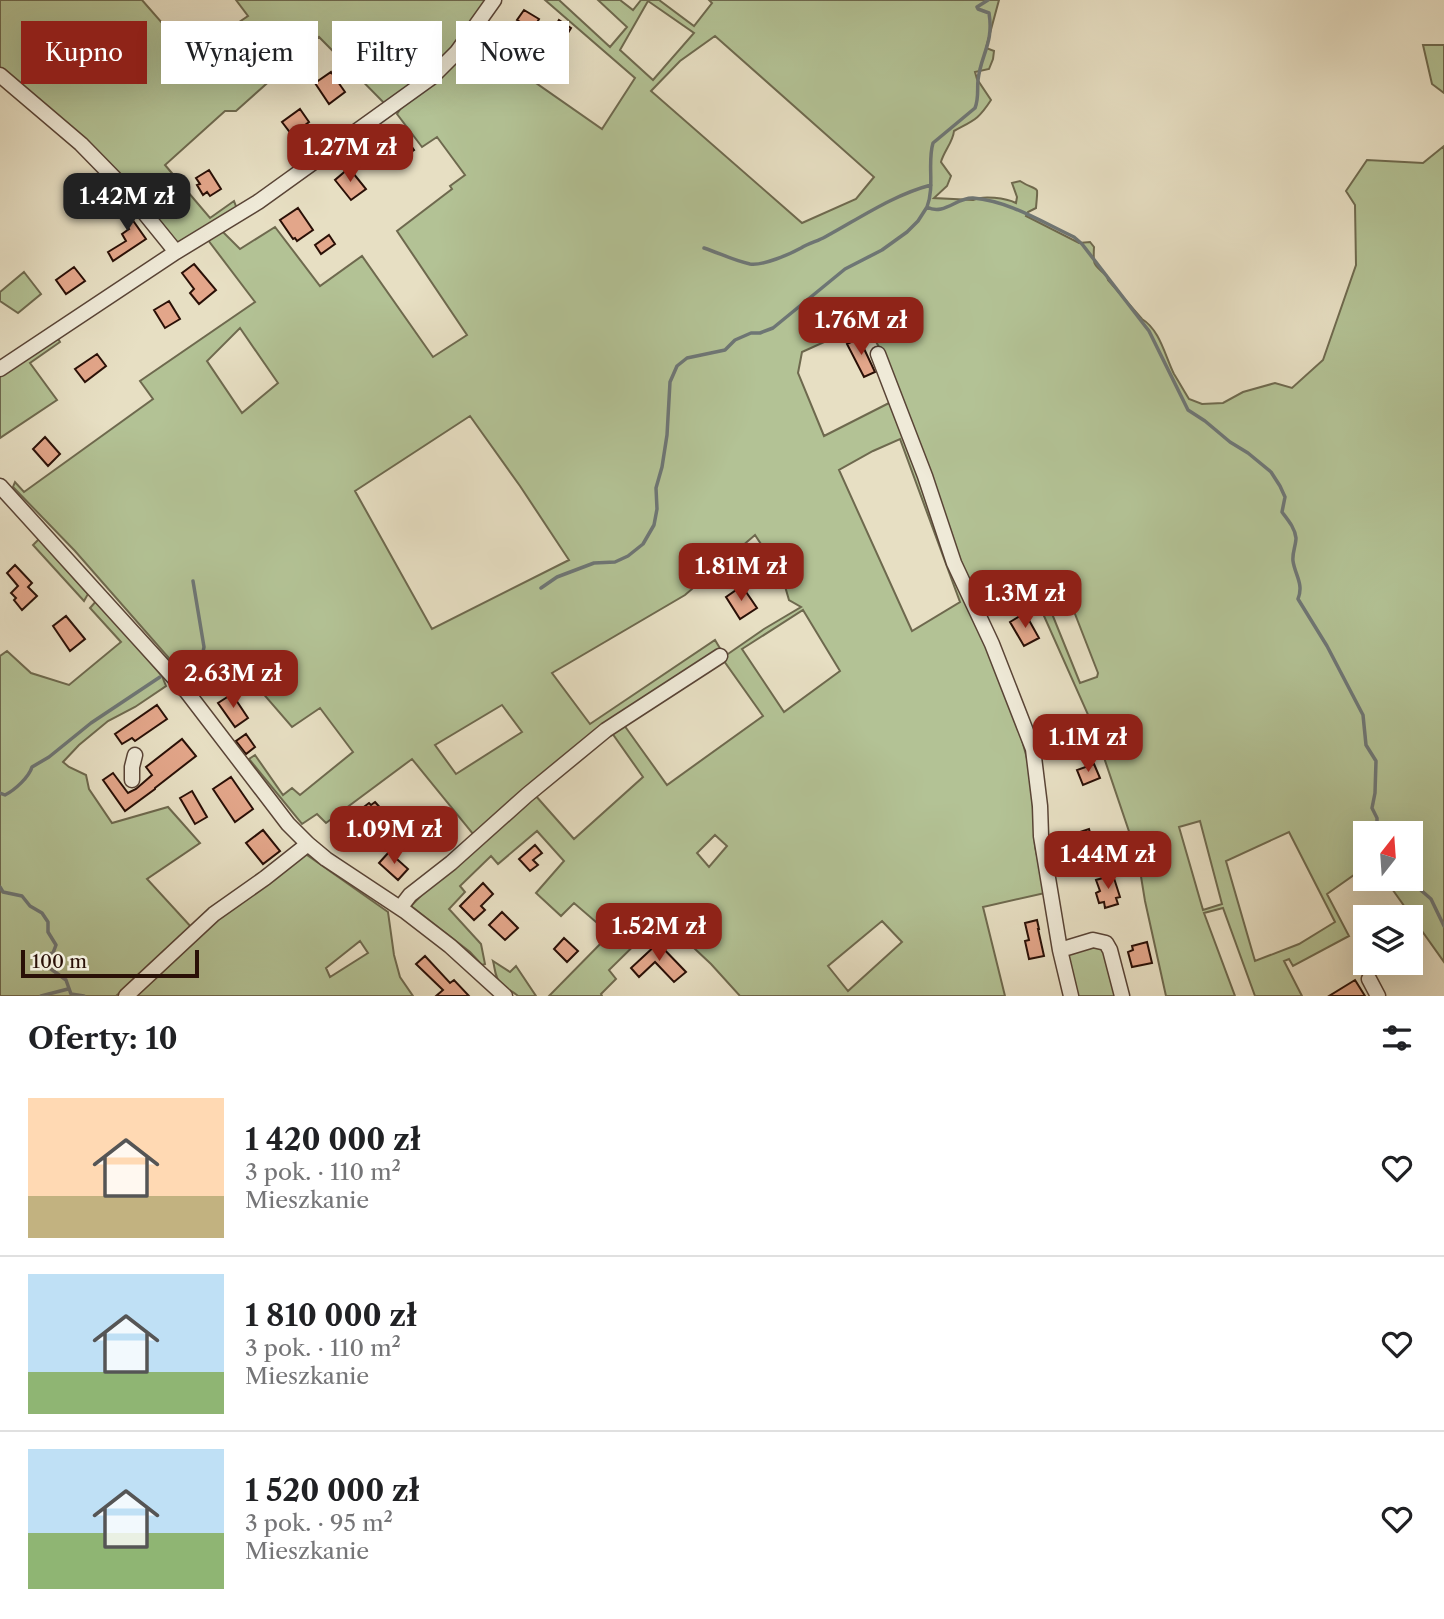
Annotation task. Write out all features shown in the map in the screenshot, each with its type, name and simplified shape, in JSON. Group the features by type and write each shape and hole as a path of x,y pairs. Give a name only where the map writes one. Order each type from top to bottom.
{"street":[{"path":"0,369 176,252 258,202 432,77 457,52 494,0"},
{"path":"0,75 81,144 125,189 176,252"},
{"path":"878,354 925,476 954,564 992,644 1033,749 1041,836 1060,950 1071,996"},
{"path":"0,485 187,692 288,824 326,859 400,908 450,946 505,996"},
{"path":"400,908 410,895 607,730 720,656"},
{"path":"132,780 135,755"},
{"path":"126,996 214,914 308,844"},
{"path":"1060,950 1093,940 1105,943 1110,950 1122,996"},
{"path":"1369,979 1378,996"}],"green space":[{"path":"0,0 142,0 161,22 161,84 266,84 236,111 225,111 165,165 210,218 234,201 237,209 178,246 0,71"},
{"path":"236,0 487,0 472,21 456,21 456,42 442,56 442,21 332,21 332,50 319,37 318,21 241,21 248,16"},
{"path":"545,0 559,0 610,47 627,27 598,0 620,0 633,10 641,0 659,0 694,26 712,3 709,0 999,0 986,48 994,51 993,59 989,69 975,72 991,100 975,119 954,131 941,162 951,176 947,186 934,198 994,198 1016,203 1017,197 1012,183 1020,181 1036,189 1036,208 1026,216 1079,243 1090,242 1094,247 1096,266 1153,330 1189,399 1202,404 1223,403 1243,392 1275,383 1292,388 1323,360 1356,265 1355,205 1346,191 1367,160 1423,163 1444,146 1444,962 1423,932 1423,905 1403,905 1394,891 1423,891 1423,821 1353,821 1353,876 1327,894 1349,936 1293,966 1289,959 1284,961 1302,996 1255,996 1223,908 1204,913 1235,996 1166,996 1138,858 1094,728 1036,598 984,614 955,548 880,349 866,323 802,352 798,373 824,436 891,402 1017,722 1031,773 1035,846 1045,893 983,907 1005,996 740,996 711,964 662,918 609,970 616,979 602,996 549,996 610,934 574,903 561,916 536,893 564,861 537,831 498,864 491,856 460,886 465,892 449,909 481,944 485,964 482,965 470,952 411,906 432,884 535,795 574,839 643,777 612,733 624,725 667,785 763,716 724,661 725,656 801,607 789,600 782,576 755,535 685,595 552,673 590,724 715,640 721,650 473,834 412,759 326,823 317,814 302,824 249,759 255,755 283,795 292,788 300,795 353,752 320,708 292,727 235,661 196,689 75,551 13,487 15,482 24,492 153,399 140,381 255,302 208,240 222,231 240,249 275,227 320,286 362,256 433,357 467,335 397,231 452,189 450,186 465,175 437,137 422,147 397,114 425,84 442,84 442,68 456,55 456,84 538,84 602,129 635,78","holes":["648,1 694,33 653,80 620,50","715,36 874,177 856,199 802,223 651,91 680,61","240,328 278,383 242,413 207,361","470,416 569,560 432,629 355,491","900,439 960,602 912,631 839,470","1063,591 1068,596 1098,673 1097,677 1080,683 1046,599","803,610 840,671 784,712 742,649","502,705 522,732 456,774 435,745","1200,821 1222,904 1203,910 1179,827","1289,832 1335,922 1299,944 1255,961 1226,861","715,835 727,846 709,867 697,853","882,921 902,942 848,991 828,966"]},
{"path":"1423,45 1444,45 1444,93 1432,84"},
{"path":"365,84 410,84 385,104"},
{"path":"24,272 41,294 18,313 0,301 0,292"},
{"path":"57,337 60,342 30,363 57,400 0,438 0,375"},
{"path":"39,539 88,594 84,601 33,545"},
{"path":"97,600 162,676 166,686 108,721 63,762 86,775 89,789 112,823 168,807 200,843 147,879 193,929 116,996 0,996 0,656 7,651 31,673 69,685 121,642 90,608"},
{"path":"302,855 307,855 388,912 400,977 413,996 129,996 223,912","holes":["360,941 368,953 330,977 326,968"]},
{"path":"1102,945 1117,996 1076,996 1068,955"},
{"path":"493,961 510,972 516,966 536,996 518,996 504,987 497,977"}],"building":[{"path":"524,10 539,19 538,21 517,20"},
{"path":"331,72 332,84 339,84 345,92 329,104 316,84"},
{"path":"300,109 309,122 292,135 282,122"},
{"path":"399,128 414,150 403,158 388,136"},
{"path":"349,168 366,189 351,200 335,180"},
{"path":"209,170 221,189 210,196 207,192 203,195 196,178"},
{"path":"122,201 146,239 113,261 108,252 126,241 122,234 129,229 113,208"},
{"path":"298,208 313,230 297,241 280,220"},
{"path":"329,235 335,244 321,254 315,245"},
{"path":"194,264 216,290 199,304 190,293 194,289 182,273"},
{"path":"74,267 85,281 66,294 56,280"},
{"path":"169,301 180,319 165,328 154,310"},
{"path":"859,338 875,372 864,377 847,344"},
{"path":"97,354 106,366 85,382 75,369"},
{"path":"45,437 60,454 48,466 33,449"},
{"path":"15,565 32,583 28,587 37,596 22,610 11,593 18,586 7,573"},
{"path":"742,586 757,608 740,619 726,597"},
{"path":"1025,613 1039,638 1024,646 1010,622"},
{"path":"66,616 85,639 70,651 53,626"},
{"path":"232,694 248,718 235,727 218,703"},
{"path":"157,705 167,719 135,741 132,738 122,744 115,734"},
{"path":"246,734 255,747 246,754 236,741"},
{"path":"182,739 196,756 125,811 103,780 113,773 128,793 136,789 152,775 146,767"},
{"path":"1094,764 1100,778 1083,785 1077,770"},
{"path":"231,777 253,809 235,822 213,789"},
{"path":"192,791 207,817 195,824 180,798"},
{"path":"375,802 384,812 367,826 356,813 369,803 371,805"},
{"path":"400,812 406,820 415,813 425,826 408,839 392,819"},
{"path":"1089,829 1097,849 1078,855 1073,841 1074,834"},
{"path":"263,830 280,851 263,864 246,843"},
{"path":"535,845 542,853 533,860 538,865 530,871 519,859"},
{"path":"389,852 408,869 398,880 379,863"},
{"path":"1113,875 1120,897 1116,898 1118,904 1105,908 1104,902 1099,903 1096,893 1100,891 1096,880"},
{"path":"483,883 493,894 481,906 485,910 474,920 460,906"},
{"path":"502,912 518,928 505,940 489,925"},
{"path":"1037,920 1044,956 1029,959 1025,923"},
{"path":"564,938 578,951 567,962 554,949"},
{"path":"1147,942 1152,963 1132,967 1128,952 1133,950 1132,946"},
{"path":"658,943 686,972 674,982 655,962 639,977 631,968"},
{"path":"425,956 450,983 454,980 469,996 436,996 443,990 416,964"},
{"path":"1355,980 1365,996 1329,996"}],"waterway":[{"path":"988,0 977,7 989,13 990,32 978,80 975,108 933,143 927,207 945,208 967,198 986,200 1025,213 1074,237 1149,331 1188,410 1271,472 1285,497 1282,512 1295,534 1293,558 1300,584 1298,599 1327,646 1363,715 1366,745 1376,761 1372,808 1377,821"},
{"path":"704,248 750,264 769,261 822,238 890,201 931,185"},
{"path":"541,588 557,577 594,563 615,562 643,544 654,525 657,509 656,488 667,435 670,382 677,366 687,358 725,350 735,340 773,328 845,269 882,250 907,232 927,207"},
{"path":"178,664 202,657 204,647 193,581"},
{"path":"0,793 5,795 13,790 25,779 32,767 160,677"},
{"path":"0,887 3,892 22,896 30,906 42,913 48,922 48,932 56,945 53,953 39,957 40,961 66,980 71,994 84,996"},
{"path":"1422,891 1431,899 1444,926"},
{"path":"41,996 68,989"}]}
